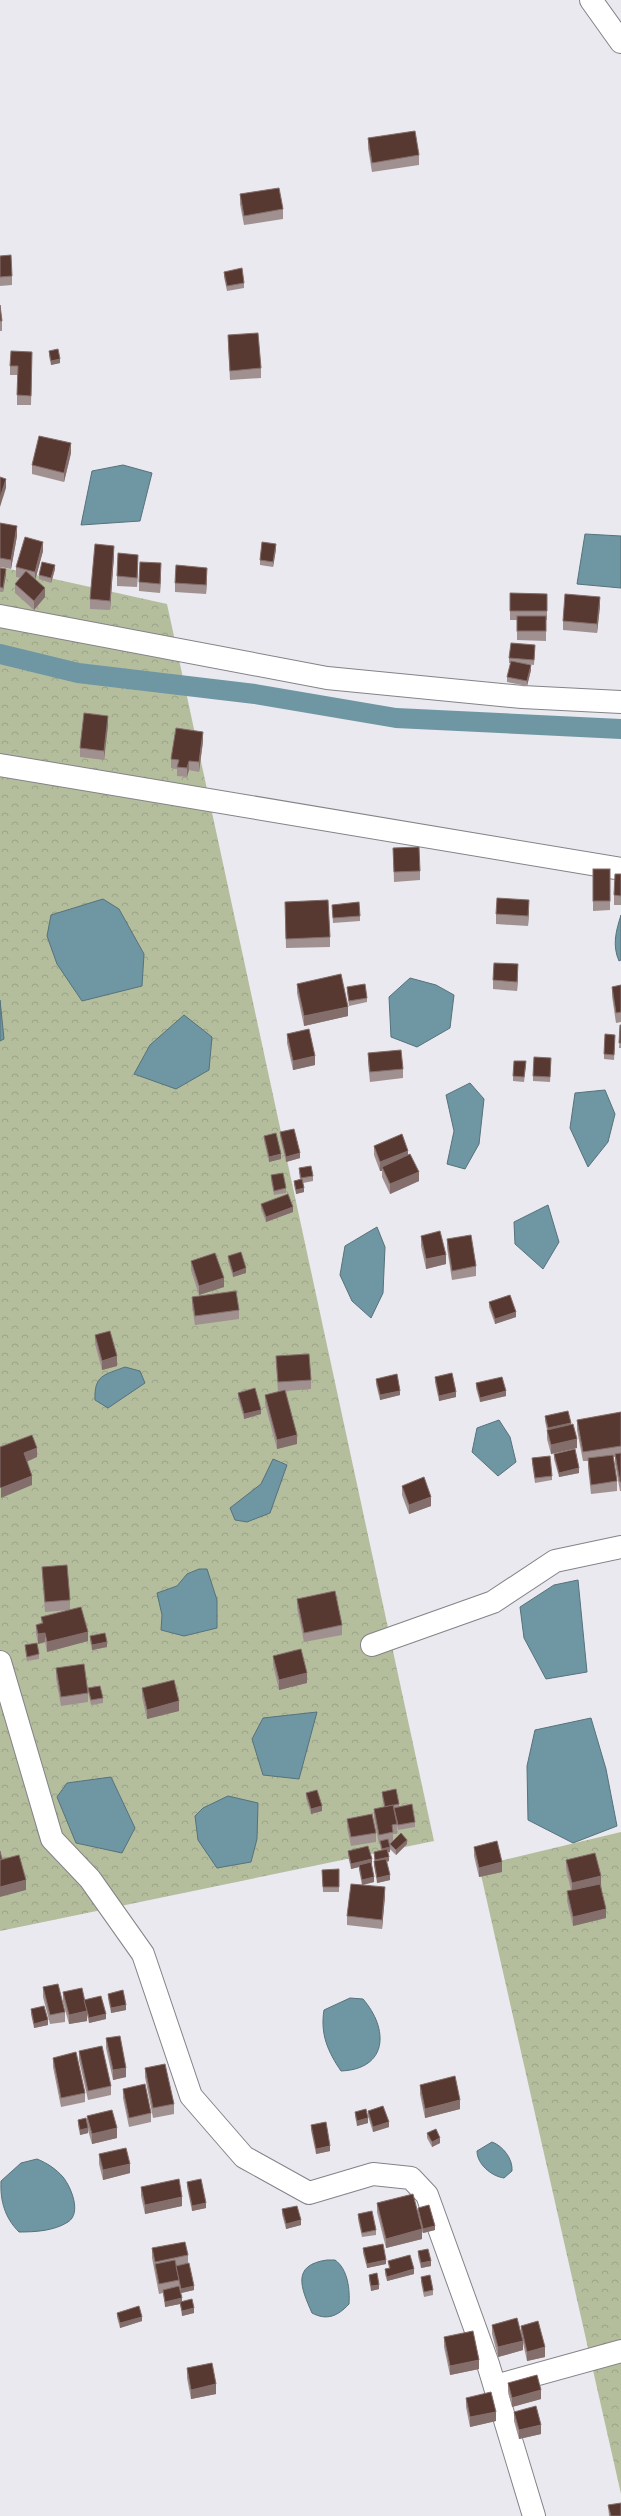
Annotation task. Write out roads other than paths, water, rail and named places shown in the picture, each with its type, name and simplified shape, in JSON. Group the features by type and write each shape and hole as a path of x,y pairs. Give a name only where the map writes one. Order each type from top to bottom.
{"street":[{"path":"591,0 621,42"},
{"path":"0,616 327,678 522,697 621,702"},
{"path":"0,765 621,869"},
{"path":"372,1645 493,1602 555,1562 621,1547"},
{"path":"0,1662 52,1840 90,1879 143,1954 190,2096 244,2157 309,2193 373,2174 411,2178 427,2195 495,2386 534,2516"},
{"path":"495,2386 621,2351"}],"water":[{"path":"123,465 152,473 140,521 81,525 92,471"},
{"path":"585,534 621,536 621,588 577,584"},
{"path":"103,899 119,909 144,954 142,986 82,1001 57,964 47,936 51,915"},
{"path":"621,915 621,960 619,961 615,944 616,932"},
{"path":"410,978 436,985 454,995 450,1028 417,1047 391,1037 389,997"},
{"path":"0,1000 4,1039 0,1041"},
{"path":"184,1015 212,1037 209,1070 176,1089 134,1074 150,1045"},
{"path":"470,1083 484,1099 479,1144 465,1169 447,1164 454,1131 446,1095"},
{"path":"605,1090 615,1114 608,1142 588,1167 570,1128 575,1093"},
{"path":"548,1205 559,1242 543,1269 515,1244 514,1222"},
{"path":"377,1227 385,1247 383,1293 371,1318 352,1301 340,1275 345,1246"},
{"path":"125,1367 140,1371 145,1383 108,1408 95,1400 96,1385 102,1377"},
{"path":"499,1420 510,1437 516,1462 498,1476 472,1452 477,1428"},
{"path":"273,1459 287,1465 270,1513 247,1522 235,1520 230,1508 261,1484"},
{"path":"199,1569 207,1569 217,1600 217,1628 184,1636 161,1630 162,1615 157,1593 177,1586 187,1574"},
{"path":"578,1580 587,1672 546,1679 524,1638 520,1607 554,1585"},
{"path":"317,1712 299,1779 263,1775 252,1739 263,1718"},
{"path":"591,1718 606,1769 617,1826 573,1843 528,1820 527,1766 535,1730"},
{"path":"111,1777 135,1828 122,1853 76,1843 57,1797 67,1783"},
{"path":"228,1796 258,1803 257,1839 251,1862 217,1868 198,1840 195,1816 203,1808"},
{"path":"350,1998 363,1999 371,2011 377,2023 380,2034 379,2046 375,2055 368,2063 357,2069 341,2071 332,2057 324,2035 324,2010"},
{"path":"492,2142 503,2150 511,2162 512,2171 504,2178 494,2175 482,2165 479,2160 477,2151"},
{"path":"37,2159 48,2164 66,2181 74,2200 74,2213 72,2218 63,2225 51,2229 19,2232 10,2221 4,2209 1,2195 1,2181 21,2163"},
{"path":"327,2260 335,2260 343,2269 347,2280 349,2304 341,2312 332,2316 323,2317 312,2313 302,2287 302,2279 304,2272 308,2267"}],"waterway":[{"path":"0,654 78,673 255,694 396,718 621,729"}]}
